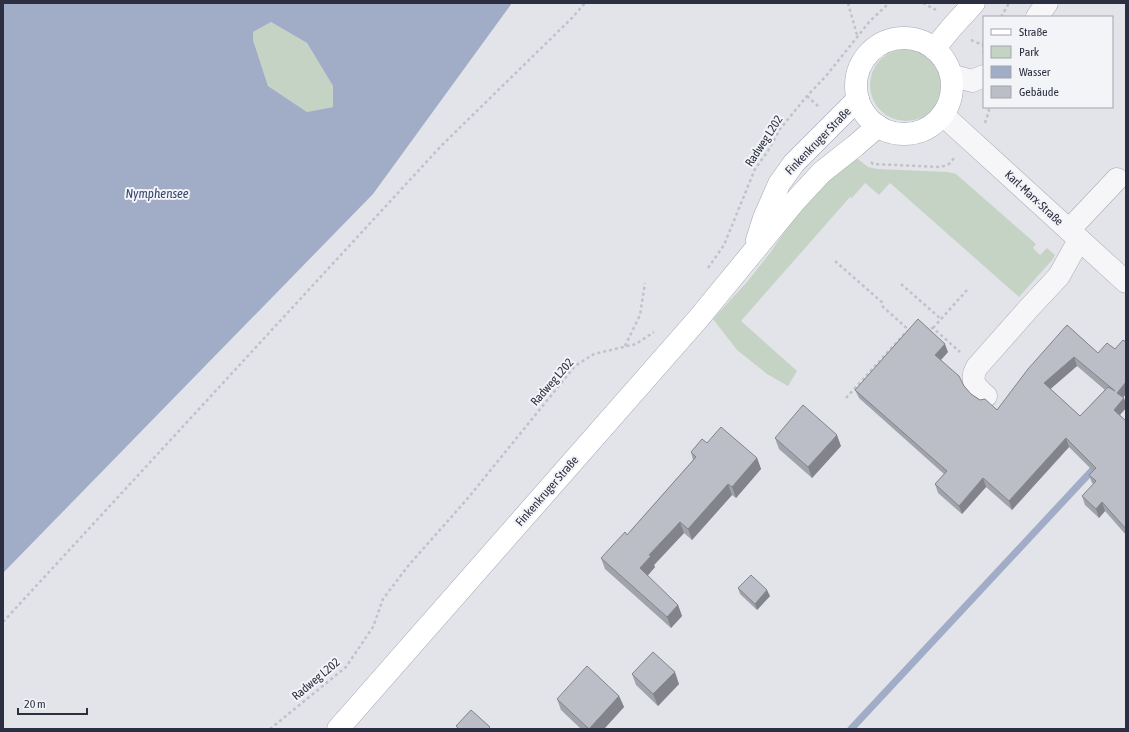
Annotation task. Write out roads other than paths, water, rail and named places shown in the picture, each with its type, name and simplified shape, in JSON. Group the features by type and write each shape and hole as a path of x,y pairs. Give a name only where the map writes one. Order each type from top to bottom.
{"main road":[{"path":"934,49 974,3"},
{"path":"900,38 924,42 934,49 944,60 951,75 951,95 948,106 943,114 924,130 912,133 900,134 888,131 878,126 871,120 861,107 856,90 859,70 866,58 878,46 888,41 900,38"},
{"name":"Finkenkruger Straße","path":"754,251 764,218 778,184 794,163 858,99"},
{"name":"Finkenkruger Straße","path":"338,729 698,319 795,201 822,172 878,126"}],"street":[{"path":"1038,16 1048,3"},
{"path":"951,75 972,81 983,76"},
{"name":"Karl-Marx-Straße","path":"943,114 1126,282"},
{"path":"986,396 979,390 975,383 974,373 977,367 1030,307 1060,276 1074,235 1117,179"}],"water":[{"name":"Nymphensee","path":"3,3 512,3 373,194 3,573","holes":["271,22 307,43 333,86 333,107 307,112 268,86 253,40 253,32"]}],"waterway":[{"path":"851,729 1099,463"}]}
